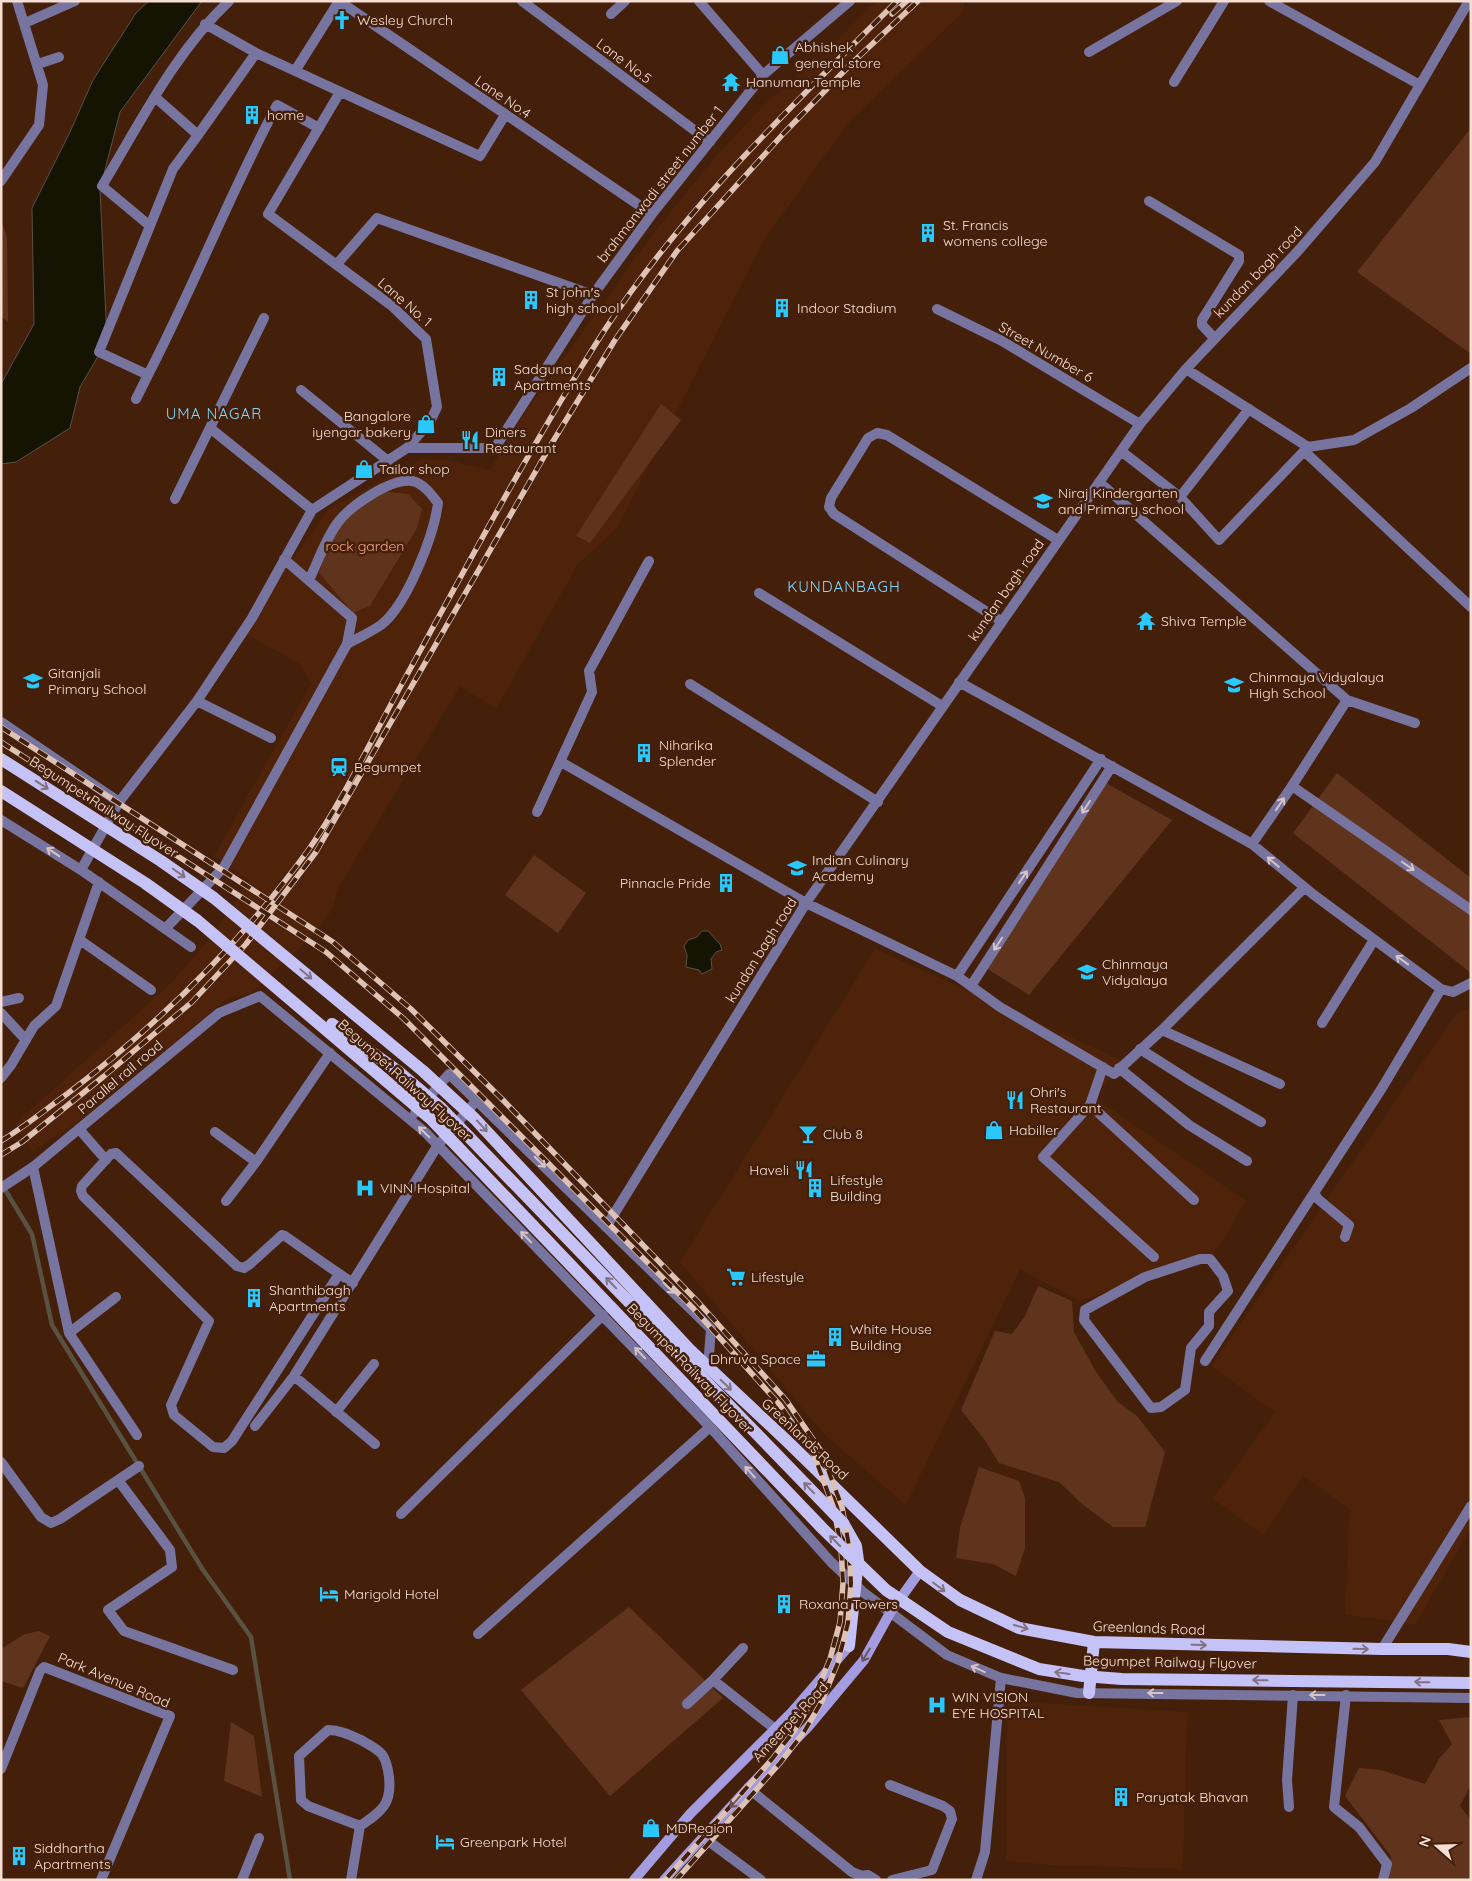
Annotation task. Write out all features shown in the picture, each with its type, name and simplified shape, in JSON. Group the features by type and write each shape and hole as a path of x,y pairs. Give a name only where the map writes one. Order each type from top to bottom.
{"main road":[{"name":"Begumpet Railway Flyover","path":"1,759 161,861 214,898 423,1071 475,1119 691,1351"},
{"name":"Begumpet Railway Flyover","path":"1,791 145,883 198,921 291,998 432,1120 865,1570 886,1590 948,1632 1039,1669 1083,1676 1122,1679 1471,1683"},
{"path":"291,998 385,1062 440,1108 843,1523 856,1546 858,1560 849,1646"},
{"name":"Greenlands Road","path":"691,1351 788,1442 920,1571 960,1600 1019,1628 1094,1642 1382,1649 1448,1648 1471,1652"},
{"name":"Ameerpet Road","path":"664,1880 748,1788 808,1727 864,1660 890,1613 920,1571"},
{"path":"1089,1693 1094,1642"},
{"name":"Ameerpet Road","path":"634,1880 690,1814 775,1729 849,1646"}],"street":[{"path":"1,181 39,125 43,85 17,1"},
{"path":"25,23 75,1"},
{"path":"150,226 102,186 155,97 206,24 229,1"},
{"path":"296,71 339,1"},
{"name":"Lane No.4","path":"339,1 652,214"},
{"name":"Lane No.5","path":"522,1 710,142"},
{"path":"611,14 626,1"},
{"path":"699,1 763,75"},
{"name":"brahmanwadi street number 1","path":"407,448 495,448 592,295 652,214 763,75 838,5 850,1"},
{"path":"1089,52 1177,1"},
{"path":"1174,82 1224,1"},
{"path":"1269,1 1420,85"},
{"name":"kundan bagh road","path":"606,1227 806,903 878,802 942,706 1058,540 1140,424 1186,369 1298,251 1375,162 1468,7"},
{"path":"206,24 256,53 480,156 505,115"},
{"path":"148,375 99,352 173,169 256,53"},
{"path":"38,64 59,57"},
{"path":"136,399 171,331 243,170 277,105 319,128 340,92"},
{"path":"155,97 198,135"},
{"name":"Lane No. 1","path":"319,128 268,214 392,306 426,339 437,406 430,422 407,448"},
{"path":"1149,201 1239,255 1239,261 1202,320 1202,325 1214,338"},
{"path":"337,264 376,218 592,295"},
{"name":"Street Number 6","path":"937,309 1002,341 1140,424"},
{"path":"174,499 264,318"},
{"path":"1121,451 1180,497 1219,540 1306,449 1354,440 1411,408 1471,368"},
{"path":"1186,369 1249,409 1306,449 1471,607"},
{"path":"301,390 388,461"},
{"path":"1180,497 1249,409"},
{"path":"210,428 312,510"},
{"path":"1001,621 834,514 829,507 831,498 868,438 877,433 887,435 1058,540"},
{"path":"80,870 119,802 197,701 252,618 312,510 407,448"},
{"path":"310,580 338,522 362,499 394,484 412,481 430,491 438,503 435,524 408,590 382,624 347,644"},
{"path":"1099,482 1348,700 1415,723"},
{"path":"166,928 224,867 347,644 352,618 310,580 284,560"},
{"path":"537,812 592,692 589,671 649,560"},
{"path":"759,592 942,706"},
{"path":"959,682 1252,844 1304,888 1441,989 1453,992 1471,983"},
{"path":"690,684 878,802"},
{"path":"1252,844 1348,700"},
{"path":"197,701 271,738"},
{"path":"1,722 119,802"},
{"path":"957,976 1101,759"},
{"path":"561,762 806,903 957,976 1000,1008 1114,1074 1162,1030 1304,888"},
{"path":"971,986 1112,766"},
{"path":"1292,786 1471,910"},
{"path":"1,820 99,882 191,947"},
{"path":"1033,862 1046,870"},
{"path":"1,1078 34,1026 56,1006 99,882"},
{"path":"1010,895 1024,903"},
{"path":"80,940 151,990"},
{"path":"1322,1023 1374,940"},
{"path":"1191,1348 1206,1360 1382,1088 1441,989"},
{"name":"Parallel rail road","path":"1,1188 33,1167 219,1013 260,996 330,1054"},
{"path":"1,1002 19,998"},
{"path":"1,1013 26,1040"},
{"path":"1162,1030 1280,1084"},
{"path":"1140,1049 1192,1082 1262,1122"},
{"path":"226,1201 256,1162 330,1054 410,1119 438,1145 710,1427 831,1562 855,1585 947,1655 1001,1678 1056,1690 1089,1693 1471,1698"},
{"path":"1103,1067 1090,1105 1043,1157 1154,1257"},
{"path":"1119,1068 1189,1125 1247,1161"},
{"path":"410,1119 450,1074 711,1329 708,1367"},
{"path":"255,1426 294,1376 438,1145 477,1100"},
{"path":"1090,1105 1194,1200"},
{"path":"79,1130 106,1160"},
{"path":"215,1132 256,1162"},
{"path":"339,1274 232,1441 224,1448 213,1447 174,1415 171,1405 209,1321 83,1196 82,1186 111,1154 121,1155 237,1266 244,1268 250,1264 282,1235 339,1274 352,1283"},
{"path":"33,1167 69,1332 137,1435"},
{"path":"1314,1193 1318,1199 1349,1225 1345,1237"},
{"path":"1200,1259 1210,1259 1223,1276 1228,1291 1209,1312 1209,1326 1191,1348 1185,1390 1162,1406 1151,1408 1084,1320 1086,1310 1145,1277 1200,1259"},
{"path":"69,1332 116,1297"},
{"path":"401,1514 604,1315"},
{"path":"305,1327 323,1330"},
{"path":"336,1412 374,1364"},
{"path":"294,1376 375,1444"},
{"path":"478,1634 710,1427"},
{"path":"1,1462 41,1517 51,1522 60,1519 139,1466"},
{"path":"118,1480 170,1550 172,1567 108,1610 124,1631 233,1670"},
{"path":"1382,1649 1471,1506"},
{"path":"687,1704 713,1680 742,1648"},
{"name":"Park Avenue Road","path":"1,1769 40,1671 44,1667 170,1716 101,1880"},
{"path":"976,1880 985,1852 1001,1678"},
{"path":"713,1680 775,1729"},
{"path":"1289,1807 1288,1780 1294,1695"},
{"path":"1346,1695 1334,1807 1359,1827 1387,1864 1383,1880"},
{"path":"351,1880 360,1826 375,1816 390,1792 387,1761 380,1751 374,1747 341,1732 328,1730 299,1756 301,1800 308,1806 360,1826"},
{"path":"890,1785 943,1806 950,1811 952,1820 932,1870 892,1880"},
{"path":"748,1788 852,1872 862,1876 868,1875 876,1880"},
{"path":"703,1837 760,1880"},
{"path":"242,1880 259,1838"}],"shaded area":[{"path":"149,1 202,1 120,112 100,189 107,341 80,387 70,428 16,462 1,464 1,384 34,324 32,208 70,132 93,80 136,13"},
{"path":"876,1 964,1 964,11 847,124 764,240 617,528 578,564 496,709 460,686 338,888 332,910 311,937 251,994 227,998 86,1117 32,1152 15,1124 170,984 203,947 250,881 214,856 311,684 300,664 246,634 280,576 330,508 422,459 446,460 490,470 525,412 652,235 716,156 770,99 821,57"},
{"path":"702,931 708,931 720,944 722,950 716,952 711,959 712,969 702,974 699,970 686,967 687,955 684,946 688,940 697,937"},
{"path":"875,949 1121,1060 1095,1098 1246,1201 1213,1256 1079,1301 1020,1269 906,1505 824,1434 680,1262"},
{"path":"1471,1008 1471,1528 1415,1625 1345,1614 1350,1509 1303,1476 1264,1535 1213,1499 1275,1412 1211,1366 1456,1014"},
{"path":"1007,1701 1187,1712 1183,1869 1051,1865 1006,1861"}],"green space":[{"path":"1471,128 1471,354 1357,272"},
{"path":"1,219 7,237 8,322 1,316"},
{"path":"661,404 681,420 590,543 576,536"},
{"name":"rock garden","path":"381,491 408,494 422,509 417,528 370,606 353,613 319,573 336,522"},
{"path":"1337,773 1471,878 1471,973 1293,833"},
{"path":"1104,782 1172,820 1029,995 986,968"},
{"path":"534,855 586,893 558,933 505,895"},
{"path":"1038,1286 1072,1301 1074,1332 1096,1372 1118,1402 1137,1416 1165,1452 1145,1527 1113,1527 1082,1504 1059,1482 999,1463 984,1439 961,1410 995,1331 1012,1334 1025,1316"},
{"path":"979,1467 1019,1481 1025,1498 1025,1548 1016,1576 993,1564 956,1558 960,1528"},
{"path":"629,1607 723,1698 610,1796 521,1690"},
{"path":"39,1631 50,1636 23,1688 1,1681 1,1649 25,1634"},
{"path":"1471,1717 1471,1784 1460,1806 1471,1820 1471,1880 1389,1880 1391,1856 1345,1796 1359,1768 1381,1770 1425,1784 1439,1759 1452,1744 1439,1720"},
{"path":"231,1722 254,1736 262,1797 224,1781"}],"waterway":[{"path":"4,1188 32,1234 52,1325 203,1570 251,1637 290,1880"}],"railway":[{"path":"1,1141 67,1094 166,1011 227,949 283,884 322,830 525,461 604,331 635,286 704,200 780,119 897,1"},
{"path":"892,14 907,1"},
{"path":"1,1155 22,1142 192,1002 246,944 316,852 552,443 615,340 677,251 784,133 852,63 918,1"},
{"path":"1,727 333,942 411,1009 501,1098 698,1302 786,1400 821,1451 842,1507 849,1546 851,1583 848,1623 838,1662 822,1701 804,1732 780,1763 676,1880"},
{"path":"1,742 326,952 403,1018 693,1308 780,1405 814,1455 834,1509 841,1547 843,1583 840,1622 830,1659 814,1697 797,1727 773,1758 665,1880"}],"place":[{"name":"Wesley Church","path":"342,20"},
{"name":"Abhishek general store","path":"780,55"},
{"name":"Hanuman Temple","path":"731,82"},
{"name":"home","path":"252,115"},
{"name":"St. Francis womens college","path":"928,233"},
{"name":"St john's high school","path":"531,300"},
{"name":"Indoor Stadium","path":"782,308"},
{"name":"Sadguna Apartments","path":"499,377"},
{"name":"Bangalore iyengar bakery","path":"426,424"},
{"name":"Diners Restaurant","path":"470,440"},
{"name":"Tailor shop","path":"364,469"},
{"name":"Niraj Kindergarten and Primary school","path":"1043,501"},
{"name":"Shiva Temple","path":"1146,621"},
{"name":"Gitanjali Primary School","path":"33,681"},
{"name":"Chinmaya Vidyalaya High School","path":"1234,685"},
{"name":"Niharika Splender","path":"644,753"},
{"name":"Begumpet","path":"339,767"},
{"name":"Indian Culinary Academy","path":"797,868"},
{"name":"Pinnacle Pride","path":"726,883"},
{"name":"Chinmaya Vidyalaya","path":"1087,972"},
{"name":"Ohri's Restaurant","path":"1015,1100"},
{"name":"Habiller","path":"994,1130"},
{"name":"Club 8","path":"808,1134"},
{"name":"Haveli","path":"804,1170"},
{"name":"VINN Hospital","path":"365,1188"},
{"name":"Lifestyle Building","path":"815,1188"},
{"name":"Lifestyle","path":"736,1277"},
{"name":"Shanthibagh Apartments","path":"254,1298"},
{"name":"White House Building","path":"835,1337"},
{"name":"Dhruva Space","path":"816,1359"},
{"name":"Marigold Hotel","path":"329,1594"},
{"name":"Roxana Towers","path":"784,1604"},
{"name":"WIN VISION EYE HOSPITAL","path":"937,1705"},
{"name":"Paryatak Bhavan","path":"1121,1797"},
{"name":"MDRegion","path":"651,1828"},
{"name":"Greenpark Hotel","path":"445,1842"},
{"name":"Siddhartha Apartments","path":"19,1856"}],"district":[{"name":"UMA NAGAR","path":"214,414"},
{"name":"KUNDANBAGH","path":"844,587"}]}
